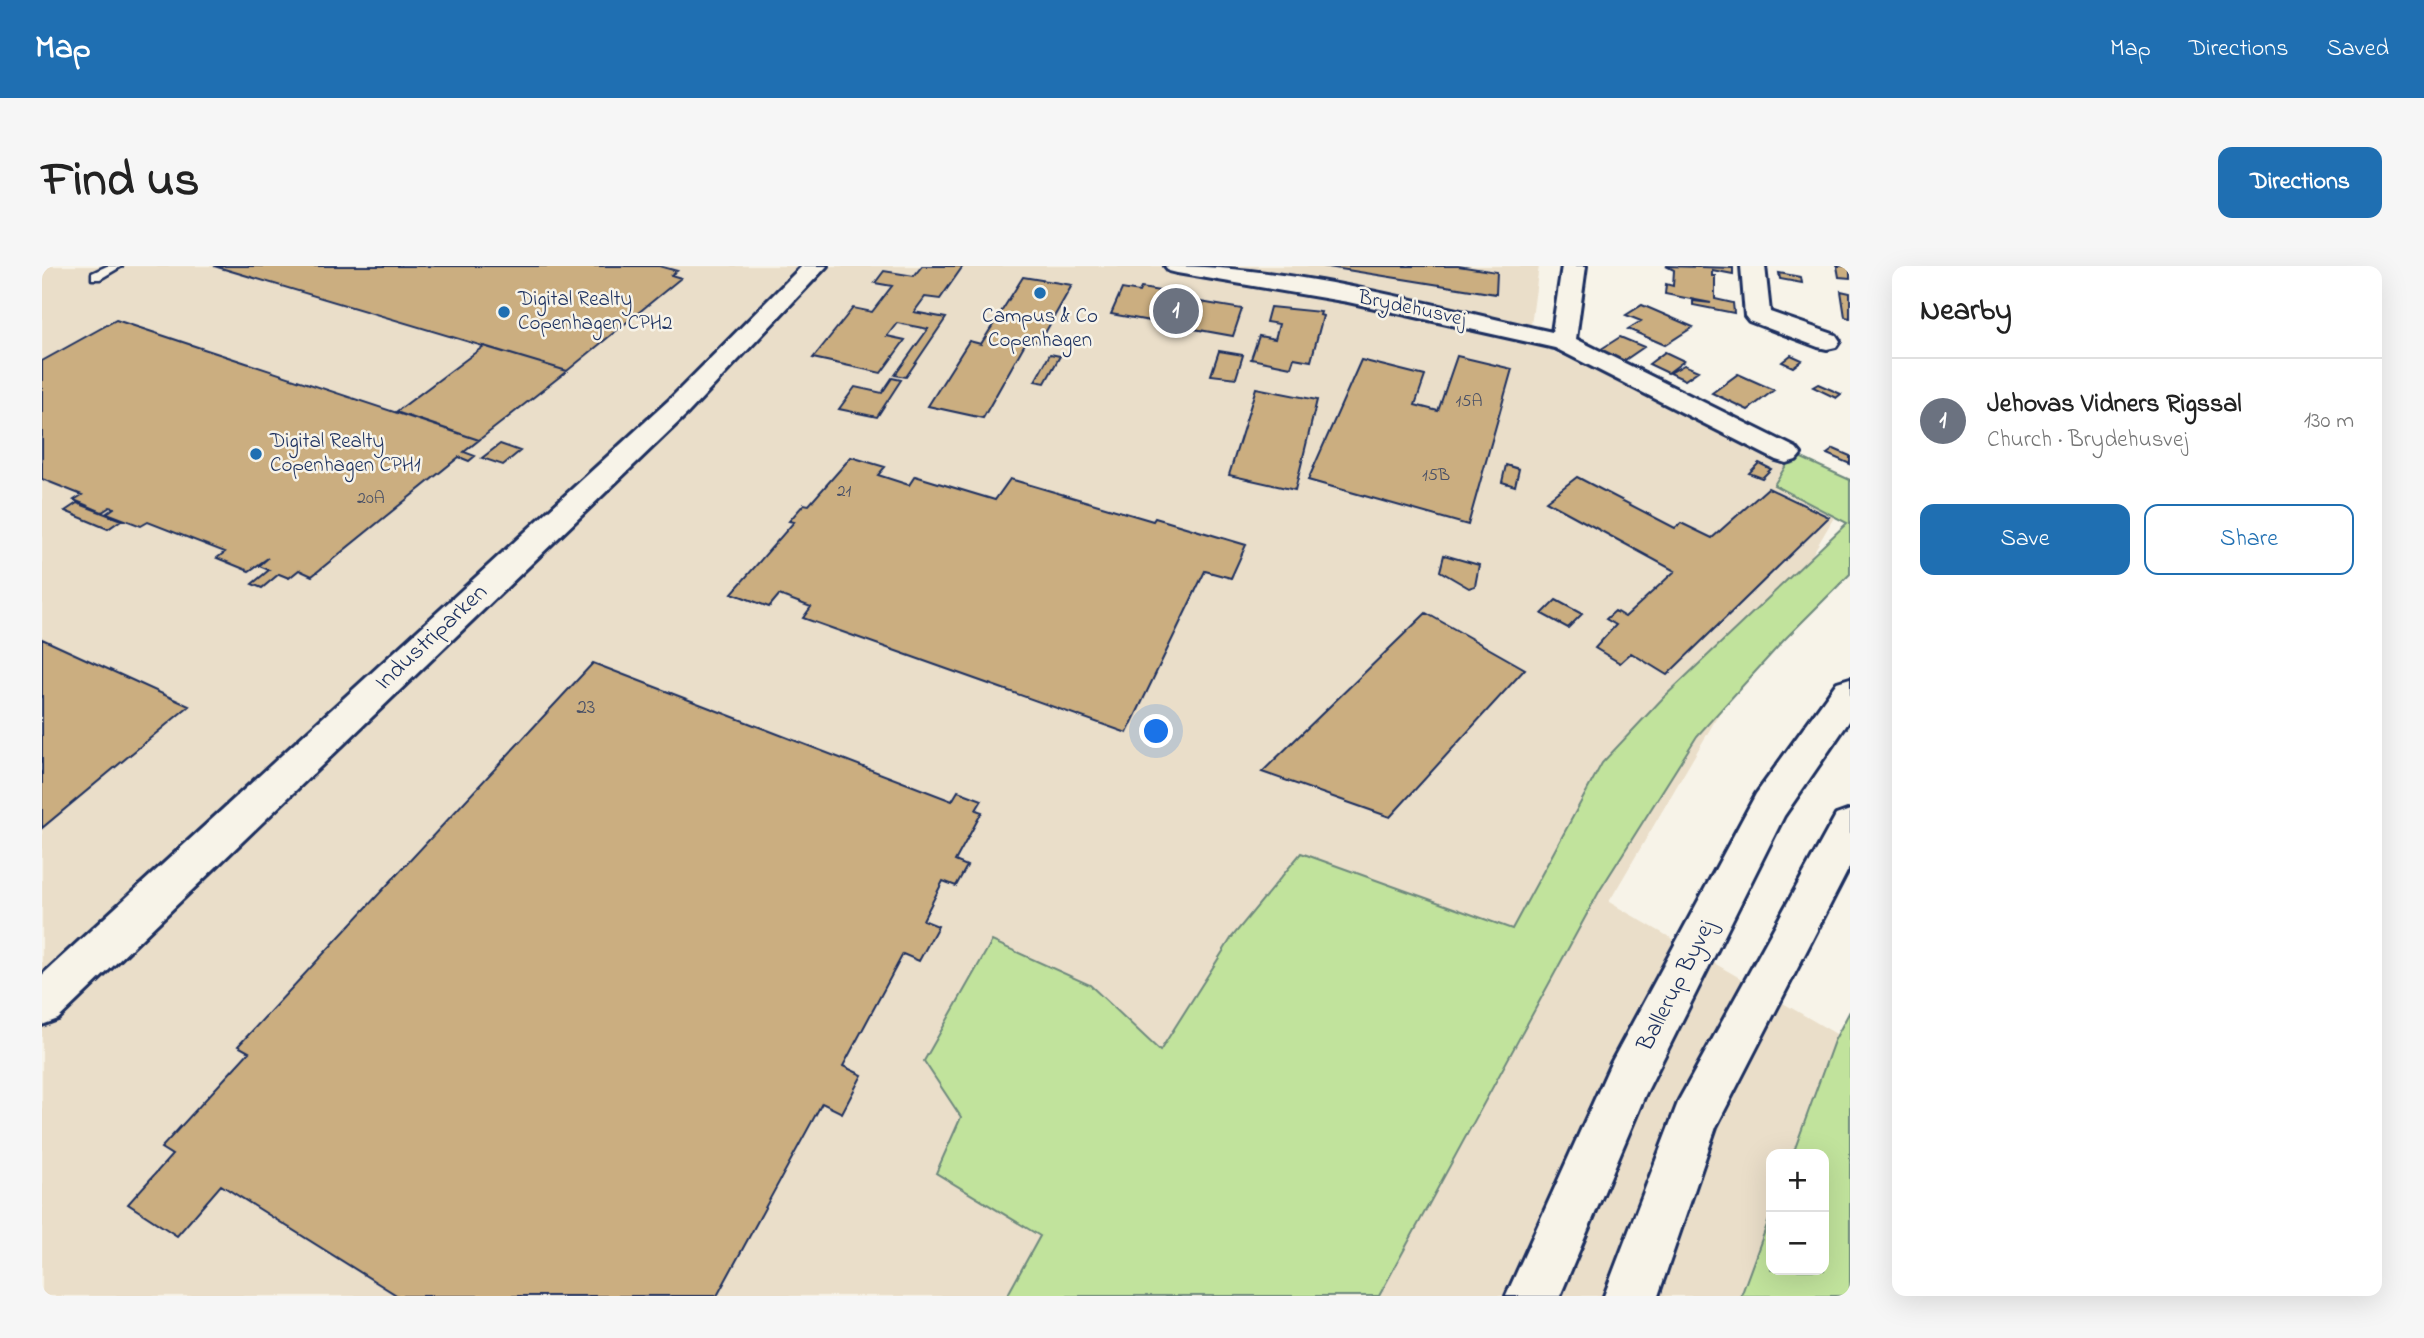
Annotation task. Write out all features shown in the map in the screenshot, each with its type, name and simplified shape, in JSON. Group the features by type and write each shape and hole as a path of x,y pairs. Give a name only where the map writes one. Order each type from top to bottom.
{"street":[{"name":"Industriparken","path":"42,1004 678,407 815,266"},
{"name":"Brydehusvej","path":"1177,266 1348,295 1563,342 1786,454"},
{"path":"1563,342 1574,266"},
{"path":"1753,266 1758,316 1828,341"},
{"name":"Ballerup Byvej","path":"1533,1296 1628,1080 1770,805 1850,692"},
{"path":"1631,1296 1696,1117 1850,827"}],"lane":[{"path":"96,276 116,266"}],"shaded area":[{"path":"42,266 1539,266 1529,340 1850,490 1609,902 1850,1042 1850,1296 42,1296"}],"green space":[{"path":"1793,454 1850,480 1850,574 1784,640 1697,736 1600,890 1379,1296 1007,1296 1040,1236 936,1173 961,1117 924,1061 992,941 1090,985 1160,1051 1232,937 1301,853 1512,929 1602,763 1663,698 1847,523 1774,485"},
{"path":"1850,1011 1850,1296 1741,1296 1766,1228 1766,1275 1829,1275 1829,1149 1795,1149 1834,1041"}],"building":[{"name":"Digital Realty Copenhagen CPH2","path":"214,266 659,266 677,271 671,275 681,278 567,371"},
{"path":"922,266 963,266 940,299 925,297 914,312 946,318 906,377 895,375 928,329 897,323 887,336 905,340 881,373 813,358 853,308 872,312 892,286 875,283 884,271 914,276"},
{"path":"1322,266 1458,266 1497,272 1496,294"},
{"path":"1666,266 1733,268 1733,274 1712,270 1712,276 1715,276 1715,299 1733,303 1734,313 1693,305 1693,301 1711,303 1665,294 1666,284 1673,286 1674,270"},
{"path":"1837,266 1850,266 1850,278 1839,277"},
{"path":"1779,273 1801,277 1802,283 1780,279"},
{"path":"1023,277 1072,285 1040,342 1027,340 983,418 928,406 969,341 981,344"},
{"path":"1141,288 1160,291 1159,295 1242,309 1233,336 1111,314 1122,289 1139,292"},
{"path":"1841,291 1850,293 1850,318 1845,317"},
{"path":"1642,305 1693,327 1665,345 1628,329 1641,321 1626,315"},
{"path":"1270,307 1321,312 1320,315 1323,316 1311,361 1294,358 1291,367 1251,359 1259,336 1275,339 1279,324 1266,322"},
{"name":"Digital Realty Copenhagen CPH1","path":"116,320 479,440 464,452 475,456 469,461 459,457 312,576 299,570 289,578 279,574 262,588 252,584 269,570 259,566 268,558 249,571 217,558 225,552 148,522 141,526 107,513 114,508 110,507 102,512 74,500 82,495 42,479 42,361"},
{"path":"1620,337 1644,347 1622,362 1598,351"},
{"path":"484,346 567,371 479,440 396,412"},
{"path":"1219,351 1243,355 1236,378 1211,375"},
{"path":"1665,352 1684,361 1668,373 1649,364"},
{"path":"1050,354 1060,356 1045,383 1035,381"},
{"path":"1791,355 1802,360 1793,367 1782,362"},
{"path":"1457,356 1512,369 1468,525 1308,480 1361,360 1425,376 1415,405 1438,411"},
{"path":"1684,365 1698,371 1685,380 1670,373"},
{"path":"1738,374 1774,390 1748,410 1712,393"},
{"path":"892,378 901,380 877,417 839,409 855,387 882,393"},
{"path":"1818,384 1841,394 1836,398 1813,387"},
{"path":"1256,388 1317,400 1295,490 1229,475"},
{"path":"500,444 520,451 503,465 482,458"},
{"path":"1834,449 1850,456 1850,464 1827,454"},
{"path":"851,457 885,467 878,475 909,485 915,476 995,500 1010,479 1246,545 1231,578 1205,571 1127,733 803,618 811,607 779,595 769,607 732,593 794,522 789,521 804,504 809,505"},
{"path":"1759,463 1771,469 1762,478 1749,473"},
{"path":"1506,465 1519,469 1515,486 1502,482"},
{"path":"1577,477 1675,528 1681,523 1712,538 1768,488 1829,517 1667,675 1631,653 1620,663 1595,648 1616,625 1606,619 1615,611 1625,617 1675,571 1546,501"},
{"path":"77,503 121,520 108,529 65,511"},
{"path":"1444,555 1479,565 1475,586 1469,588 1440,571"},
{"path":"1556,600 1582,614 1568,628 1542,614"},
{"path":"1426,613 1525,669 1390,817 1262,772"},
{"path":"42,639 189,706 42,828"},
{"path":"593,663 952,801 958,791 982,800 976,810 982,812 955,861 967,866 956,886 943,881 923,920 938,926 919,961 903,954 843,1066 862,1075 842,1113 822,1103 717,1296 398,1296 221,1185 177,1236 128,1204 172,1155 161,1148 249,1052 238,1046"}],"place":[{"name":"Campus & Co Copenhagen","path":"1040,293"},
{"name":"Jehovas Vidners Rigssal","path":"1176,311"},
{"name":"Digital Realty Copenhagen CPH2","path":"504,312"},
{"name":"Digital Realty Copenhagen CPH1","path":"256,454"}]}
